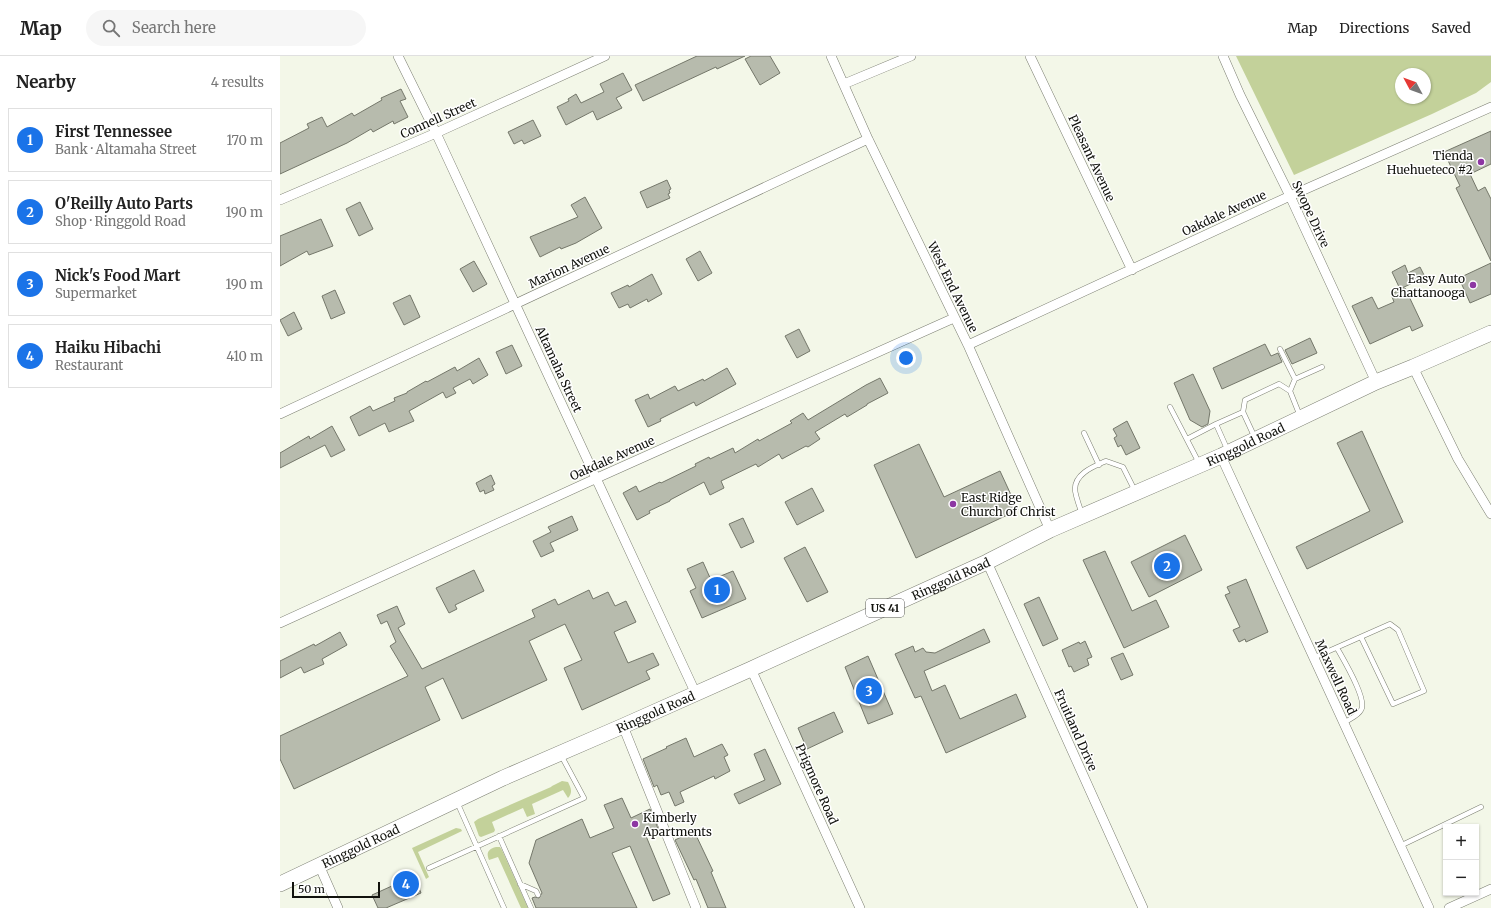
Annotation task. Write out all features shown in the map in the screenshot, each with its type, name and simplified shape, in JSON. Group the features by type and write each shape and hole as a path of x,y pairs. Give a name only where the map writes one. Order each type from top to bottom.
{"main road":[{"name":"Ringgold Road","path":"280,884 502,778 696,694 987,562 1050,530 1225,454 1376,382 1491,333"}],"street":[{"name":"Altamaha Street","path":"398,56 436,133 516,304 696,694"},
{"name":"Connell Street","path":"280,200 436,133 605,56"},
{"name":"West End Avenue","path":"831,56 868,139 968,345 1050,530"},
{"path":"844,84 911,56"},
{"name":"Pleasant Avenue","path":"1030,56 1132,270"},
{"name":"Swope Drive","path":"1223,56 1376,382"},
{"name":"Oakdale Avenue","path":"968,345 1290,196 1491,106"},
{"name":"Marion Avenue","path":"280,414 868,139"},
{"name":"Oakdale Avenue","path":"280,623 596,478 954,318"},
{"path":"1413,367 1458,459 1491,514"},
{"name":"Maxwell Road","path":"1225,454 1313,658 1429,908"},
{"name":"Fruitland Drive","path":"987,562 1143,908"},
{"name":"Prigmore Road","path":"751,669 860,908"},
{"path":"623,726 696,908"},
{"path":"319,865 337,908"},
{"path":"1449,908 1491,889"}],"lane":[{"path":"1280,349 1295,379"},
{"path":"1290,390 1295,379 1322,367"},
{"path":"1256,439 1243,412 1245,400 1279,384 1290,390 1300,417"},
{"path":"1170,407 1200,465"},
{"path":"1187,439 1243,412"},
{"path":"1216,424 1225,454"},
{"path":"1084,433 1099,465"},
{"path":"1083,516 1075,489 1078,480 1085,471 1106,461 1122,467 1136,492"},
{"path":"1313,658 1390,624 1398,630 1424,691 1393,704 1361,637"},
{"path":"1337,648 1360,694 1363,705 1360,712 1344,723"},
{"path":"429,868 584,798 560,754"},
{"path":"456,800 504,908"},
{"path":"1400,846 1481,807"},
{"path":"499,836 531,908"},
{"path":"520,884 536,891 538,895"}],"green space":[{"path":"1236,56 1491,56 1491,82 1476,93 1294,175"},
{"path":"562,781 568,782 570,786 571,792 568,798 563,790 532,804 535,814 527,817 523,808 492,822 495,830 494,832 481,837 479,836 474,822 478,819"},
{"path":"456,828 461,829 462,831 418,852 429,877 426,879 412,848"},
{"path":"496,847 500,847 502,850 528,908 521,908 498,857 489,860 488,852"}],"building":[{"path":"697,56 745,56 717,69 716,67 643,101 635,85"},
{"path":"751,56 770,56 780,73 760,85 745,59"},
{"path":"623,73 632,90 616,98 622,108 597,120 593,111 566,125 557,107 569,101 568,99 576,94 581,103 604,92 600,84"},
{"path":"401,89 406,99 400,101 408,117 394,124 393,121 373,132 371,129 347,143 280,174 280,143 309,128 307,124 322,117 327,127 352,113 354,116 382,100 381,98"},
{"path":"533,120 541,136 524,144 522,140 514,144 508,132"},
{"path":"1491,131 1491,164 1470,174 1478,191 1485,187 1491,199 1491,261 1456,188 1460,186 1444,152"},
{"path":"667,180 671,189 669,190 670,193 668,194 670,198 647,208 640,192"},
{"path":"585,197 602,228 576,243 561,249 560,247 540,257 530,237 578,217 571,205"},
{"path":"360,202 373,229 359,236 346,209"},
{"path":"321,219 333,246 309,255 307,251 280,266 280,236"},
{"path":"700,251 712,273 698,281 686,259"},
{"path":"474,261 487,284 473,292 460,269"},
{"name":"Easy Auto Chattanooga","path":"1491,263 1491,294 1470,303 1459,278"},
{"path":"1405,265 1408,273 1420,267 1425,277 1400,289 1392,272"},
{"path":"652,274 662,294 648,302 647,299 630,308 628,304 619,308 611,293 628,285 629,287"},
{"path":"1405,288 1423,326 1412,331 1410,326 1370,344 1352,306 1372,297 1378,309 1394,302 1391,294"},
{"path":"335,290 345,313 331,319 322,296"},
{"path":"410,295 420,317 404,325 393,303"},
{"path":"294,312 302,329 288,336 280,320"},
{"path":"799,329 810,351 797,358 785,336"},
{"path":"1310,338 1317,353 1292,364 1285,350"},
{"path":"1265,344 1271,356 1278,353 1282,362 1222,389 1213,368"},
{"path":"512,345 522,366 506,374 496,352"},
{"path":"479,358 488,375 473,384 470,379 453,388 456,393 446,398 443,392 409,411 414,421 389,432 385,423 359,436 350,417 370,406 373,411 395,401 394,398 407,393 426,381 427,382 455,367 457,371"},
{"path":"727,368 736,384 696,406 694,402 660,419 661,421 648,427 635,400 648,394 650,399 675,386 678,391 703,379 704,381"},
{"path":"1193,374 1210,411 1208,424 1202,427 1190,420 1174,383"},
{"path":"880,378 888,393 847,417 845,414 815,432 820,439 808,447 806,446 782,459 779,454 758,467 756,464 721,481 724,488 710,495 704,482 649,511 650,513 637,520 623,493 636,486 639,492 660,482 661,483 696,466 695,464 709,457 710,459 733,448 735,453 758,439 759,441 792,423 790,421 803,413 808,420"},
{"path":"1127,421 1140,448 1126,455 1121,445 1118,447 1114,438 1117,436 1113,429"},
{"path":"332,426 345,450 331,457 325,445 280,468 280,453 309,436 310,439"},
{"path":"1362,431 1403,522 1307,569 1296,547 1370,511 1337,443"},
{"name":"East Ridge Church of Christ","path":"919,444 944,497 1000,471 1018,510 916,558 874,465"},
{"path":"491,475 495,484 492,486 494,490 485,494 484,490 480,492 476,483"},
{"path":"812,488 824,511 797,525 785,502"},
{"path":"572,516 578,530 550,543 554,551 541,557 533,541 551,532 548,527"},
{"path":"743,518 754,542 741,548 729,524"},
{"path":"1185,535 1202,570 1149,597 1131,562"},
{"path":"805,547 828,592 807,602 784,558"},
{"path":"1105,551 1132,611 1156,600 1169,627 1124,648 1083,560"},
{"path":"703,562 711,580 733,571 746,599 702,618 690,591 696,588 687,569"},
{"path":"474,570 484,591 455,605 457,609 449,613 436,588"},
{"path":"1246,579 1268,632 1246,642 1245,639 1239,642 1233,630 1240,627 1225,595 1230,593 1227,587"},
{"path":"589,590 593,599 608,592 615,606 626,601 636,622 614,632 628,663 653,653 659,665 646,671 650,679 582,710 564,668 582,660 565,624 529,641 547,680 462,719 443,678 425,687 440,720 294,789 280,759 280,736 408,676 390,646 396,642 387,621 381,624 377,615 397,606 405,624 398,628 422,669 535,617 532,610 555,599 558,605"},
{"path":"1039,597 1058,639 1043,646 1024,604"},
{"path":"984,629 990,642 924,671 932,691 945,685 960,719 1016,694 1026,717 946,753 921,696 915,698 895,654 913,646 915,652 923,648 926,652 935,653"},
{"path":"340,632 347,645 322,659 324,664 304,673 301,667 280,678 280,661 314,644 315,646"},
{"path":"1085,641 1092,657 1087,659 1089,665 1074,672 1071,666 1069,667 1062,650 1079,642 1080,644"},
{"path":"1123,653 1133,675 1121,680 1111,658"},
{"path":"868,656 893,714 868,724 845,667"},
{"path":"834,712 843,732 807,749 798,728"},
{"path":"686,738 694,757 722,744 728,755 724,757 730,771 715,779 714,776 680,792 684,802 675,806 669,792 661,795 657,785 654,787 643,759"},
{"path":"765,749 781,784 739,804 734,794 765,780 754,754"},
{"path":"622,798 631,818 650,809 659,831 646,836 670,894 653,901 630,846 612,853 637,908 536,908 532,898 539,898 542,893 529,863 536,840 582,819 590,838 614,828 604,805"},
{"path":"694,831 713,871 711,872 726,908 708,908 696,879 694,880 675,840"},
{"path":"414,876 421,893 386,908 378,908 372,895"}],"place":[{"name":"Tienda Huehueteco #2","path":"1481,162"},
{"name":"Easy Auto Chattanooga","path":"1473,285"},
{"name":"East Ridge Church of Christ","path":"953,504"},
{"name":"O'Reilly Auto Parts","path":"1167,566"},
{"name":"First Tennessee","path":"717,590"},
{"name":"Nick's Food Mart","path":"869,691"},
{"name":"Kimberly Apartments","path":"635,824"},
{"name":"Haiku Hibachi","path":"406,884"}]}
